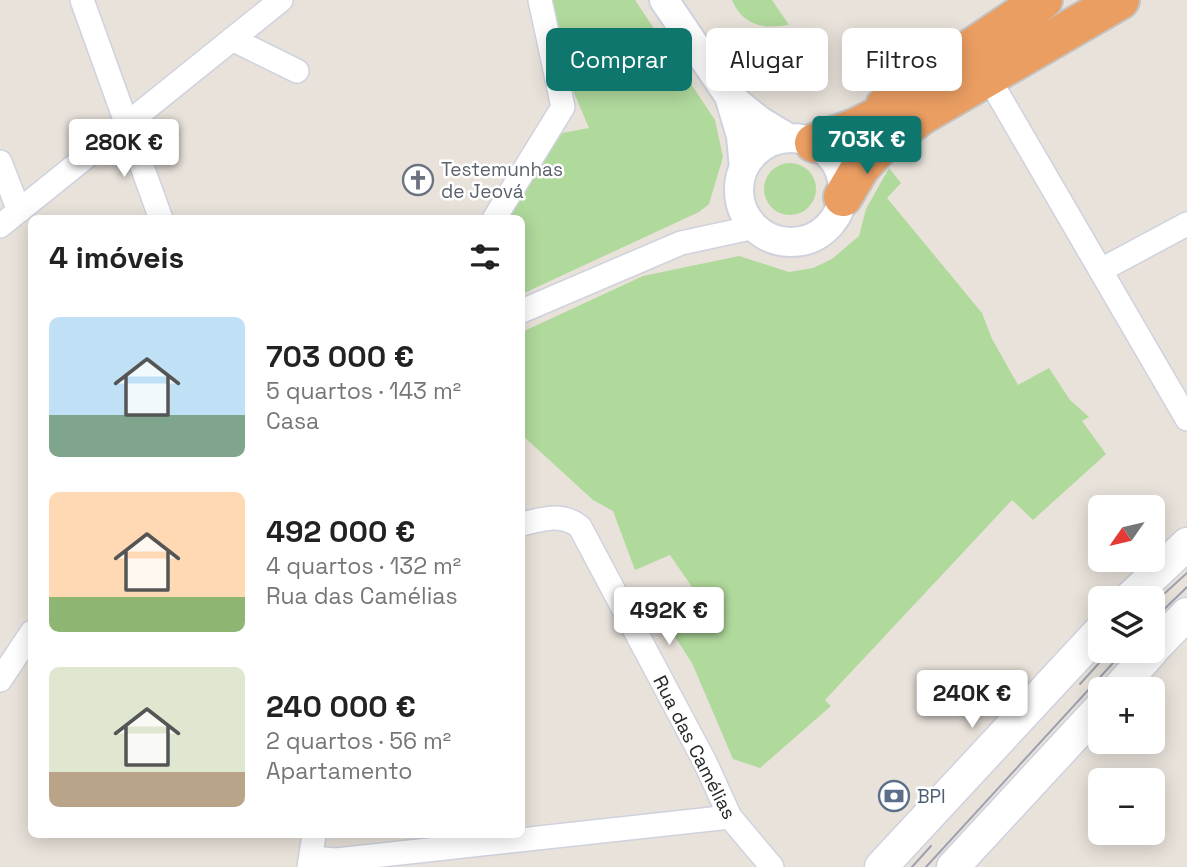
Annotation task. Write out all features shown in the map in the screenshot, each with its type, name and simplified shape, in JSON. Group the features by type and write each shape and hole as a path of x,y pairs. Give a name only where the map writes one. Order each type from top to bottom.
{"highway":[{"path":"855,128 912,85 1043,0"},
{"path":"801,140 855,128 919,96 1084,0"},
{"path":"843,197 860,169 878,148 922,116 1120,0"}],"main road":[{"path":"1143,586 1187,544"},
{"path":"1165,637 1187,614"},
{"path":"881,867 1088,644"},
{"path":"1128,677 1140,663"},
{"path":"953,867 1088,721"}],"street":[{"path":"82,0 160,215"},
{"path":"0,226 281,0"},
{"path":"496,215 563,107 540,0"},
{"path":"664,0 729,96 760,121 801,140 837,165 843,181 843,197 838,213 829,226 816,236 784,241 768,236 755,227 746,214 740,199 744,168 741,136 729,96"},
{"path":"232,39 297,71"},
{"path":"988,77 1187,419"},
{"path":"744,168 762,147 801,140"},
{"path":"0,162 19,211"},
{"path":"1101,270 1187,224"},
{"path":"525,310 681,243 755,227"},
{"name":"Rua das Camélias","path":"525,523 547,518 570,518 580,527 705,762 730,817 772,867"},
{"path":"0,680 28,638"},
{"path":"311,853 335,860 730,817"}],"green space":[{"path":"548,0 635,0 654,28 555,28"},
{"path":"732,0 772,0 789,25 755,24 742,15"},
{"path":"692,86 715,120 723,157 709,204 699,212 525,293 525,215 508,215 562,133 589,128 573,91 692,91"},
{"path":"790,163 809,170 816,189 809,208 790,215 771,208 764,189 771,170"},
{"path":"889,168 901,183 887,198 982,313 992,339 1018,385 1049,368 1070,400 1089,417 1082,421 1106,454 1033,520 1012,500 825,700 831,706 760,768 733,759 692,663 668,626 701,600 670,555 635,570 613,511 593,500 525,438 525,331 643,276 739,256 789,272 813,268 832,259 859,236 866,209"}],"tram line":[{"path":"1165,593 1187,573"},
{"path":"1165,608 1187,587"},
{"path":"1080,684 1099,663"},
{"path":"926,867 1113,663"},
{"path":"912,867 931,846"}],"place":[{"name":"Testemunhas de Jeová","path":"418,180"},
{"name":"BPI","path":"894,796"}]}
